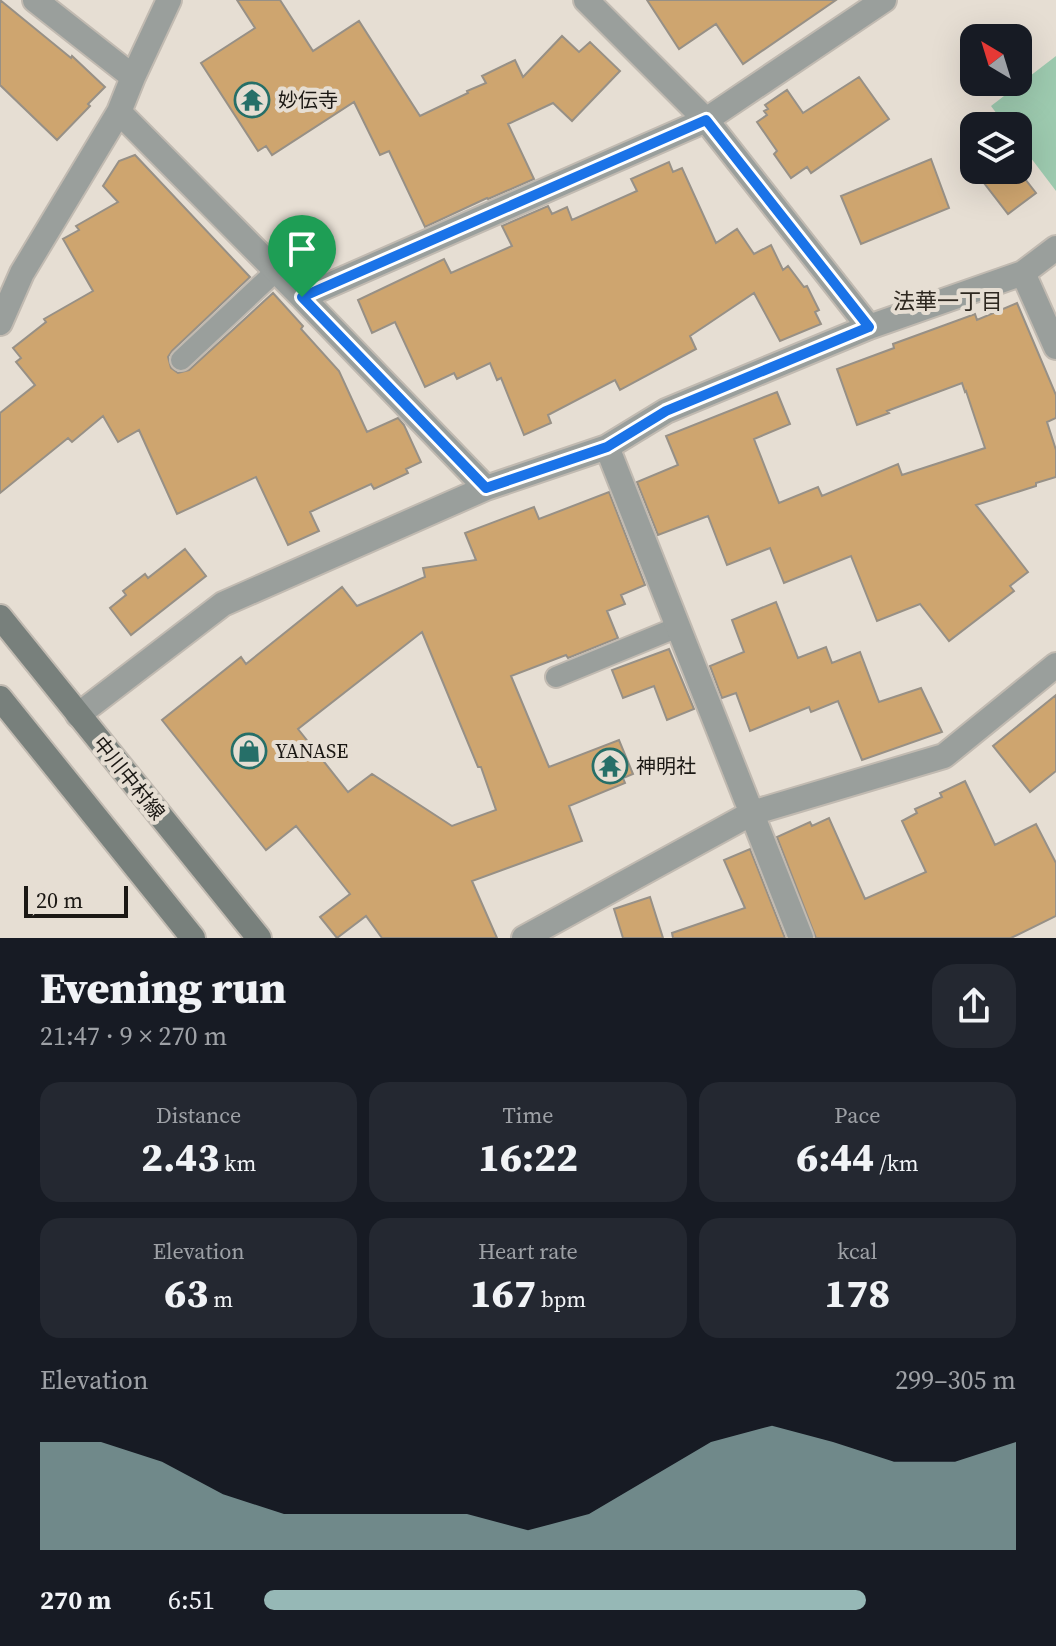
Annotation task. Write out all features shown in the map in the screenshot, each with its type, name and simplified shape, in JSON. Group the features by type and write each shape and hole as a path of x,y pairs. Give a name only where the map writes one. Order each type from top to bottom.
{"main road":[{"name":"中川中村線","path":"0,617 259,938"},
{"path":"0,698 193,938"}],"street":[{"path":"35,0 133,77"},
{"path":"0,323 22,273 119,112 169,0"},
{"path":"586,0 706,120 869,327"},
{"path":"302,297 706,120 884,0"},
{"path":"119,112 486,488"},
{"path":"78,715 223,604 486,488 607,447 666,411 869,327 1023,273 1056,248"},
{"path":"1023,273 1056,347"},
{"path":"607,447 801,938"},
{"path":"524,938 752,813 944,756 1056,665"}],"lane":[{"path":"181,360 276,271"},
{"path":"556,677 678,627"}],"green space":[{"path":"1056,56 1056,191 1032,159 1032,112 996,112 991,106 1004,96 1032,96 1032,74"}],"building":[{"path":"0,0 72,56 105,87 57,140 0,85"},
{"path":"237,0 280,0 313,51 359,21 420,116 486,83 482,76 515,60 523,77 562,36 579,52 590,42 620,71 572,121 553,103 508,124 534,179 425,227 389,151 380,155 354,102 272,155 266,146 258,151 201,63 255,28"},
{"path":"647,0 836,0 743,64 716,24 679,49"},
{"path":"859,77 889,119 811,173 807,167 791,178 757,122 767,115 765,105 787,90 803,113"},
{"path":"135,155 250,277 172,351 168,357 171,368 178,373 189,370 273,293 339,371 367,432 398,418 421,462 406,469 408,473 374,489 371,484 310,512 319,531 288,545 256,477 177,514 139,430 118,442 103,416 72,442 68,438 0,493 0,413 35,385 16,362 21,358 13,348 46,322 44,319 93,291 63,239 79,230 76,226 118,202 103,186 119,161"},
{"path":"931,159 949,208 861,244 841,196"},
{"path":"669,162 673,172 682,168 716,243 737,229 754,254 771,245 783,270 788,266 804,287 807,286 819,310 815,312 821,324 780,341 754,293 690,336 696,349 620,390 615,380 548,415 551,423 524,435 501,378 497,380 490,363 457,379 454,373 425,387 395,322 372,333 358,300 444,259 451,273 512,246 502,226 548,206 552,214 567,207 572,220 637,191 631,179"},
{"path":"985,184 1029,184 1036,193 1008,214"},
{"path":"1017,303 1056,395 1056,418 1047,422 1056,450 1056,477 976,505 1028,572 1010,586 1014,591 949,641 920,604 877,621 851,556 784,583 770,548 727,565 708,516 658,535 637,482 678,465 666,436 777,392 790,424 754,439 779,503 818,487 822,496 898,464 902,475 985,448 962,383 857,425 837,369 894,348 893,344 975,314 977,320"},
{"path":"609,492 645,585 621,595 625,604 607,611 618,638 511,676 549,767 619,740 633,774 623,778 625,783 569,806 582,841 472,881 497,938 382,938 366,916 337,938 320,917 350,894 296,826 266,850 162,720 241,657 246,664 342,587 357,606 425,577 423,568 476,560 465,533 534,507 539,519","holes":["422,632 478,767 481,767 496,810 452,826 372,774 348,792 298,729"]},
{"path":"185,549 206,576 131,635 110,608 126,595 123,591 145,574 148,578"},
{"path":"776,602 798,658 826,647 832,663 860,652 879,702 921,688 942,732 862,760 838,701 811,712 809,707 750,731 736,693 722,698 710,666 744,652 732,620"},
{"path":"669,649 694,709 667,720 654,686 623,698 612,670"},
{"path":"1056,695 1056,771 1030,792 993,746"},
{"path":"965,781 995,845 1036,824 1056,863 1056,916 1011,938 816,938 777,837 810,822 812,826 829,818 865,899 926,872 902,821 917,813 915,809 942,797 940,793"},
{"path":"750,849 785,938 673,938 672,933 745,908 724,860"},
{"path":"650,897 663,938 623,938 614,909"}],"place":[{"name":"妙伝寺","path":"252,100"},
{"name":"YANASE","path":"249,751"},
{"name":"神明社","path":"610,766"}],"district":[{"name":"法華一丁目","path":"948,301"}],"route":[{"path":"706,120 869,327 666,411 607,447 486,488 302,297 706,120"}]}
